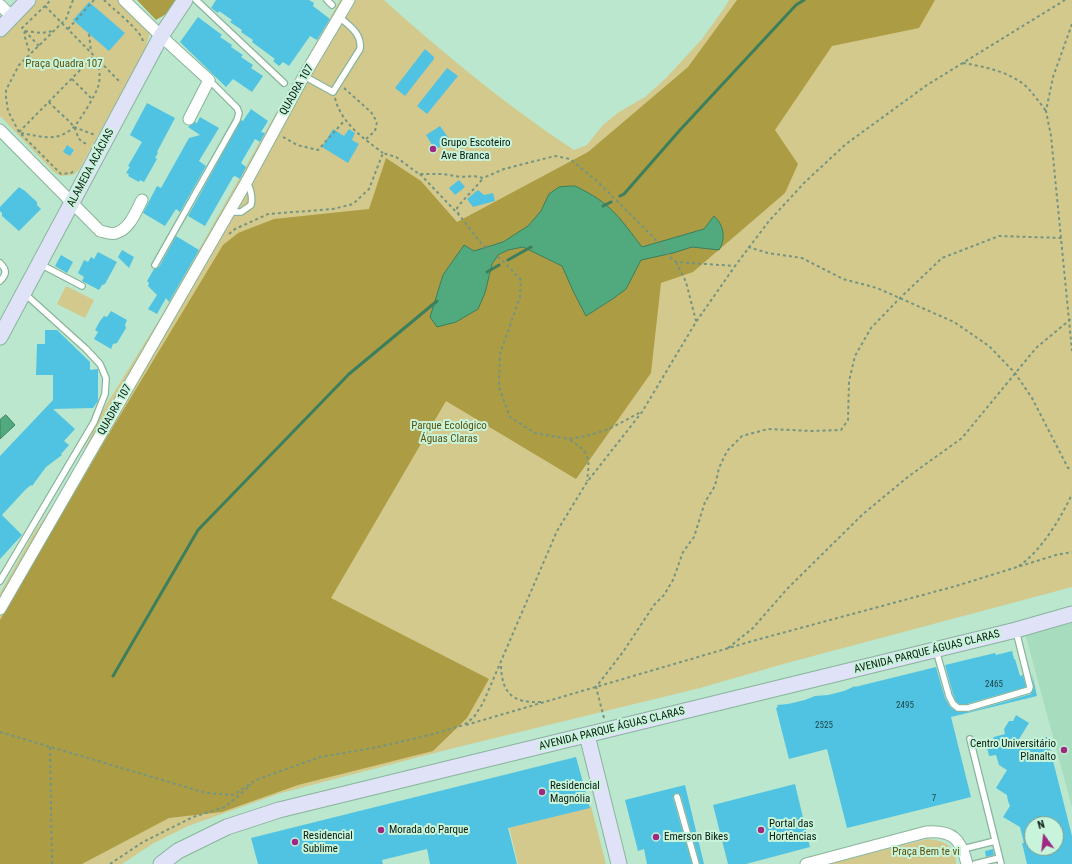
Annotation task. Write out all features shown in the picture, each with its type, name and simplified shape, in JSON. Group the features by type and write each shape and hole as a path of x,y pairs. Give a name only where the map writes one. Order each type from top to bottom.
{"street":[{"path":"0,29 28,0"},
{"path":"124,0 209,80 189,119"},
{"name":"ALAMEDA ACÁCIAS","path":"0,337 161,36 185,0"},
{"name":"QUADRA 107","path":"0,609 247,181 304,76 349,0"},
{"path":"0,5 12,17"},
{"path":"0,130 100,231 109,234 116,233 130,222 142,200"},
{"name":"AVENIDA PARQUE ÁGUAS CLARAS","path":"161,864 178,851 227,826 279,810 936,650 1072,614"},
{"path":"588,735 619,864"},
{"path":"806,864 926,832 938,831 958,840 963,849 967,864"}],"lane":[{"path":"196,0 284,83"},
{"path":"327,0 332,5"},
{"path":"304,76 333,92 360,49 360,44 355,30 339,17"},
{"path":"155,265 237,120 239,113 237,108 209,80"},
{"path":"229,212 240,212 251,205 251,193 247,181"},
{"path":"0,263 5,268 6,272 6,275 0,281"},
{"path":"40,264 82,286"},
{"path":"0,581 94,422 105,394 106,378 100,364 86,349 24,293"},
{"path":"936,650 951,701 958,708 968,708 1029,690 1030,687 1016,630"},
{"path":"970,739 1000,861 975,864"},
{"path":"677,797 696,864"},
{"path":"963,849 995,841"}],"path":[{"path":"39,46 22,28 51,0"},
{"path":"73,0 70,11 62,23 19,65 6,90 6,104 19,132 61,174 71,173 76,170"},
{"path":"68,29 94,0"},
{"path":"104,0 143,39 142,48"},
{"path":"464,725 474,717 483,703 557,531 587,482 642,412 696,322 748,247 769,221 805,182 846,144 895,107 927,85 1065,0"},
{"path":"45,6 122,84 125,78"},
{"path":"1072,24 1053,77 1046,111 1052,136 1072,351"},
{"path":"25,31 41,33 54,31"},
{"path":"25,31 24,34 30,54"},
{"path":"89,34 92,53"},
{"path":"19,132 95,56"},
{"path":"19,132 41,137 54,137 63,134 74,127 99,86 98,59"},
{"path":"962,63 984,66 1016,80 1027,88 1046,111"},
{"path":"72,79 92,99"},
{"path":"339,84 371,112 377,122 376,131 365,140"},
{"path":"333,92 336,105 345,120 365,140 383,153 396,157 419,174 460,216 481,243 499,258 521,280 520,297 500,354 499,387 510,417 535,433 569,439 590,435 609,429 642,412"},
{"path":"49,102 74,127 95,136"},
{"path":"273,132 296,145 318,150 345,120"},
{"path":"74,127 77,137 81,142 89,146 98,129"},
{"path":"225,237 235,229 268,214 333,208 352,204 369,189 383,153"},
{"path":"419,174 443,174 460,177 474,176 483,178 504,169 555,156 570,158 598,182 676,262 686,282 696,322"},
{"path":"460,216 457,208 465,197 477,188 483,178"},
{"path":"596,687 623,652 654,605 664,596 673,580 683,552 694,537 705,502 715,486 719,468 727,450 742,436 768,429 812,431 841,430 848,420 849,381 855,356 871,328 942,258 999,236 1062,238"},
{"path":"748,247 768,253 802,258 843,279 877,288 954,322 989,346 1015,373 1032,398 1068,468 1072,469"},
{"path":"676,262 735,266"},
{"path":"726,649 753,628 787,589 863,514 909,476 962,438 1036,348 1072,318"},
{"path":"569,439 582,448 589,463 587,482"},
{"path":"1016,567 1028,559 1039,548 1072,494"},
{"path":"0,732 206,793 233,795 256,780 320,757 378,747 423,737 726,649 949,588 1016,567 1072,552"},
{"path":"501,664 503,683 507,691 514,698 527,702 546,701"},
{"path":"596,687 608,730"},
{"path":"50,747 52,864"},
{"path":"110,864 143,842 193,817 225,807 256,780"}],"shaded area":[{"path":"137,0 176,0 166,14 156,20"},
{"path":"737,0 935,0 919,28 832,46 775,130 798,164 785,193 693,272 661,283 651,373 576,479 446,401 331,598 489,679 467,718 433,751 298,785 222,812 169,818 82,864 0,864 0,620 104,442 223,245 238,233 274,219 369,209 386,158 421,181 457,222 588,152 688,67"},
{"path":"575,186 597,198 606,205 620,219 642,247 704,229 714,216 722,228 723,241 719,250 692,247 641,260 626,289 586,316 562,266 523,247 508,250 498,255 492,264 485,293 478,309 456,322 437,327 430,317 443,275 464,245 474,251 503,242 528,226 541,211 549,194 559,187"},
{"path":"6,415 15,425 0,439 0,420"},
{"name":"Centro Universitário Planalto","path":"1072,623 1072,807 1025,633"}],"green space":[{"name":"Praça Quadra 107","path":"35,0 121,0 150,32 145,50 79,170 73,175 61,176 54,172 0,116 0,36"},
{"name":"Parque Ecológico Águas Claras","path":"340,0 384,0 476,79 524,116 574,150 587,145 603,125 619,112 645,97 666,78 702,39 729,0 1072,0 1072,587 787,663 700,688 454,748 281,793 188,826 154,843 122,864 0,864 0,593 34,533 70,480 103,410 159,320"},
{"path":"66,286 94,300 85,318 57,304"},
{"path":"591,806 606,864 518,864 509,827"},
{"name":"Praça Bem te vi","path":"928,839 939,841 948,845 954,852 956,864 828,864"}],"building":[{"path":"216,0 309,0 314,3 313,6 330,19 317,40 310,36 289,66 283,62 279,66 273,61 275,59 252,42 253,40 241,32 242,30 230,22 232,20 219,11 218,13 211,8"},
{"path":"89,2 125,33 109,51 73,20"},
{"path":"198,17 222,35 220,37 243,55 241,57 253,65 251,68 263,76 252,92 233,79 226,87 180,42"},
{"path":"425,49 434,57 434,59 405,96 395,88"},
{"path":"447,68 458,76 427,114 417,106"},
{"path":"147,103 175,118 157,152 158,153 155,158 157,159 144,182 140,180 139,182 128,176 129,174 126,173 130,167 128,166 142,142 130,135"},
{"path":"251,109 268,121 261,132 265,133 260,142 255,139 241,163 246,167 240,179 235,176 233,177 205,226 188,216 241,120 243,121"},
{"path":"200,117 219,128 199,161 206,166 180,212 176,209 165,226 143,213 157,186 161,188 189,138 200,135 188,127 195,122 197,123"},
{"path":"440,126 450,140 435,150 426,135"},
{"path":"333,129 344,136 349,129 355,133 352,140 359,144 348,163 322,147"},
{"path":"67,145 74,150 70,156 63,152"},
{"path":"459,180 465,187 455,195 449,188"},
{"path":"19,187 37,202 37,205 41,209 19,231 2,216 0,207"},
{"path":"478,190 484,195 493,193 495,201 473,207 467,199"},
{"path":"176,236 199,250 169,302 166,298 157,314 148,309 157,295 148,286 149,283 147,281 154,269 159,267"},
{"path":"122,250 134,257 129,268 118,257"},
{"path":"98,252 117,262 105,284 102,285 99,290 82,281 84,277 78,273 84,260 88,262 91,257 94,259"},
{"path":"61,255 73,262 67,273 55,266"},
{"path":"111,311 127,320 125,325 126,328 117,343 113,344 111,349 94,339 98,332 95,330 100,321 104,316 107,317"},
{"path":"45,330 57,330 90,362 90,370 98,369 98,401 93,408 53,409 75,429 64,441 69,445 61,454 62,455 46,467 32,486 31,485 26,489 2,515 22,535 0,559 0,456 53,400 53,375 36,375 37,344 45,344"},
{"path":"1012,651 1020,676 1023,675 1026,687 967,704 959,704 956,701 945,665 995,653 996,655"},
{"path":"936,667 945,698 950,707 958,712 969,712 1031,694 1034,688 1032,673 1037,696 951,717 971,797 847,828 827,749 789,759 776,708 778,707 777,705 805,700 815,696 828,695 844,691 855,686"},
{"path":"1016,715 1029,723 1016,744 1047,737 1072,836 1072,864 1027,864 1025,856 1064,856 1064,816 1024,816 1024,843 1020,827 1003,817 1010,806 1007,795 996,788 1007,770 999,765 996,755 989,756 986,743 992,741 994,737 1005,734 1004,729 1009,721 1013,721"},
{"path":"576,757 590,808 508,828 517,864 430,864 427,849 382,860 383,864 258,864 251,838"},
{"name":"Portal das Hortências","path":"795,784 810,847 746,864 728,864 713,805"},
{"path":"685,785 704,864 700,864 681,796 678,793 674,794 673,798 692,864 647,864 644,849 638,851 625,800"},
{"path":"993,849 994,855 986,857 985,851"}],"waterway":[{"path":"620,196 624,194 680,130 796,5 804,0"},
{"path":"603,206 611,202"},
{"path":"508,260 531,247"},
{"path":"487,272 499,265"},
{"path":"113,676 198,530 349,374 437,301"}],"place":[{"name":"Grupo Escoteiro Ave Branca","path":"433,149"},
{"name":"Centro Universitário Planalto","path":"1064,750"},
{"name":"Residencial Magnólia","path":"542,792"},
{"name":"Morada do Parque","path":"381,830"},
{"name":"Portal das Hortências","path":"761,830"},
{"name":"Emerson Bikes","path":"656,837"},
{"name":"Residencial Sublime","path":"295,842"}]}
